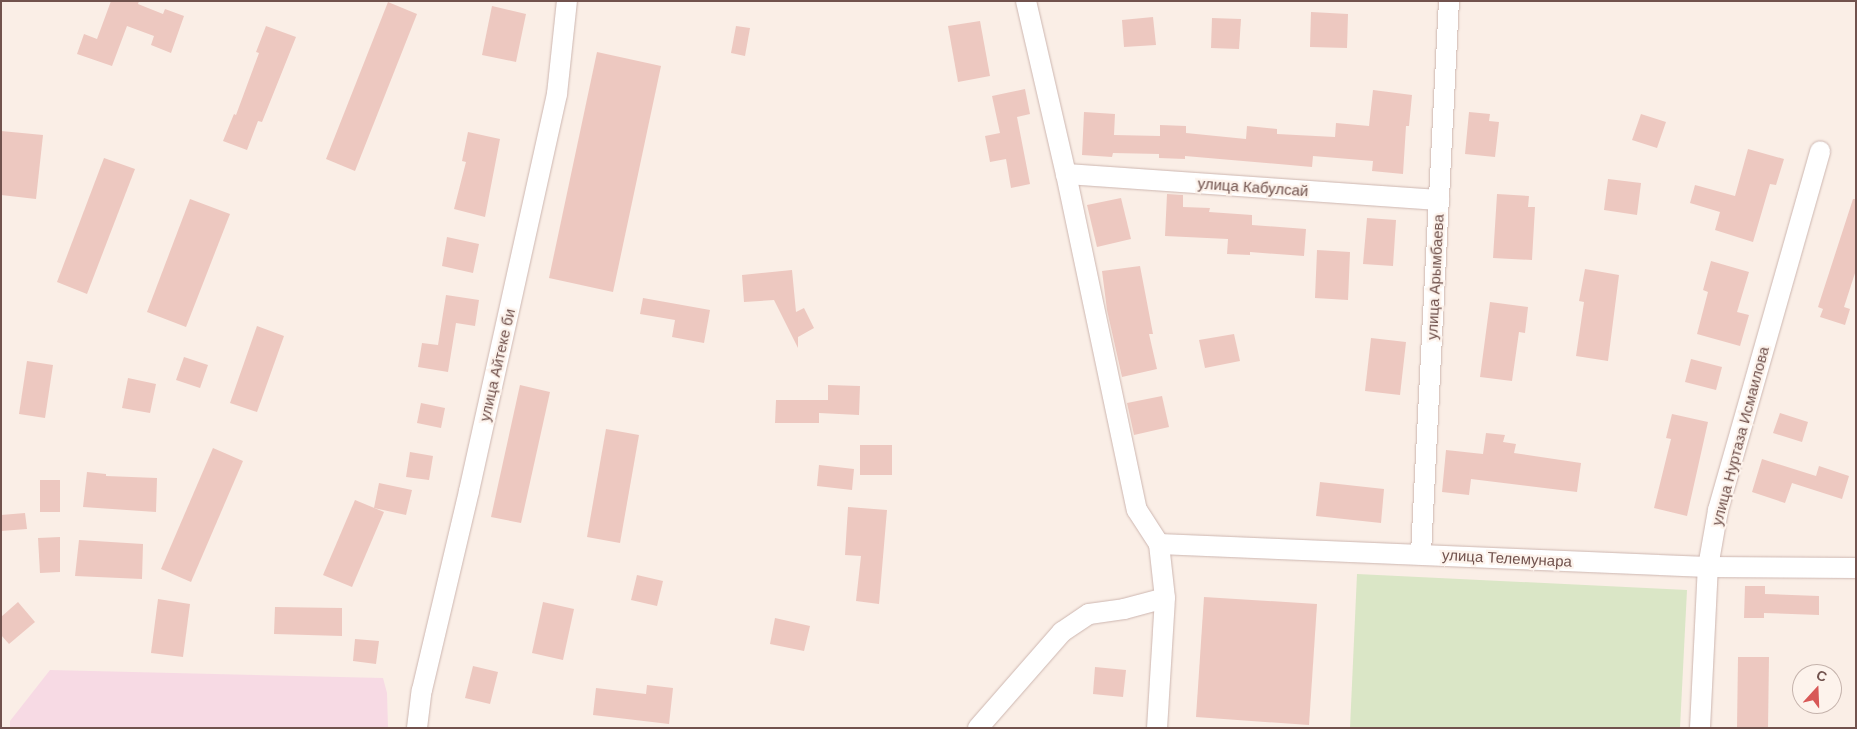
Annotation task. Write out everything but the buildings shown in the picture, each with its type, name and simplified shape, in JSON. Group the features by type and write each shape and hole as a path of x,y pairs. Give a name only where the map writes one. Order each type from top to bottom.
{"street":[{"name":"улица Айтеке би","path":"417,728 422,690 469,491 557,94 567,1"},
{"path":"1026,1 1066,174 1137,510 1159,544 1165,598 1157,728"},
{"name":"улица Арымбаева","path":"1421,553 1450,1"},
{"name":"улица Нуртаза Исмаилова","path":"1700,728 1708,567 1718,510 1820,151"},
{"name":"улица Кабулсай","path":"1066,174 1439,200"},
{"name":"улица Телемунара","path":"1159,544 1421,553 1708,567 1856,568"},
{"path":"978,728 1062,632 1089,614 1124,610 1165,598"}],"shaded area":[{"path":"50,670 383,678 387,693 388,728 10,728 10,721"}],"green space":[{"path":"1357,574 1687,590 1680,728 1350,728"}]}
